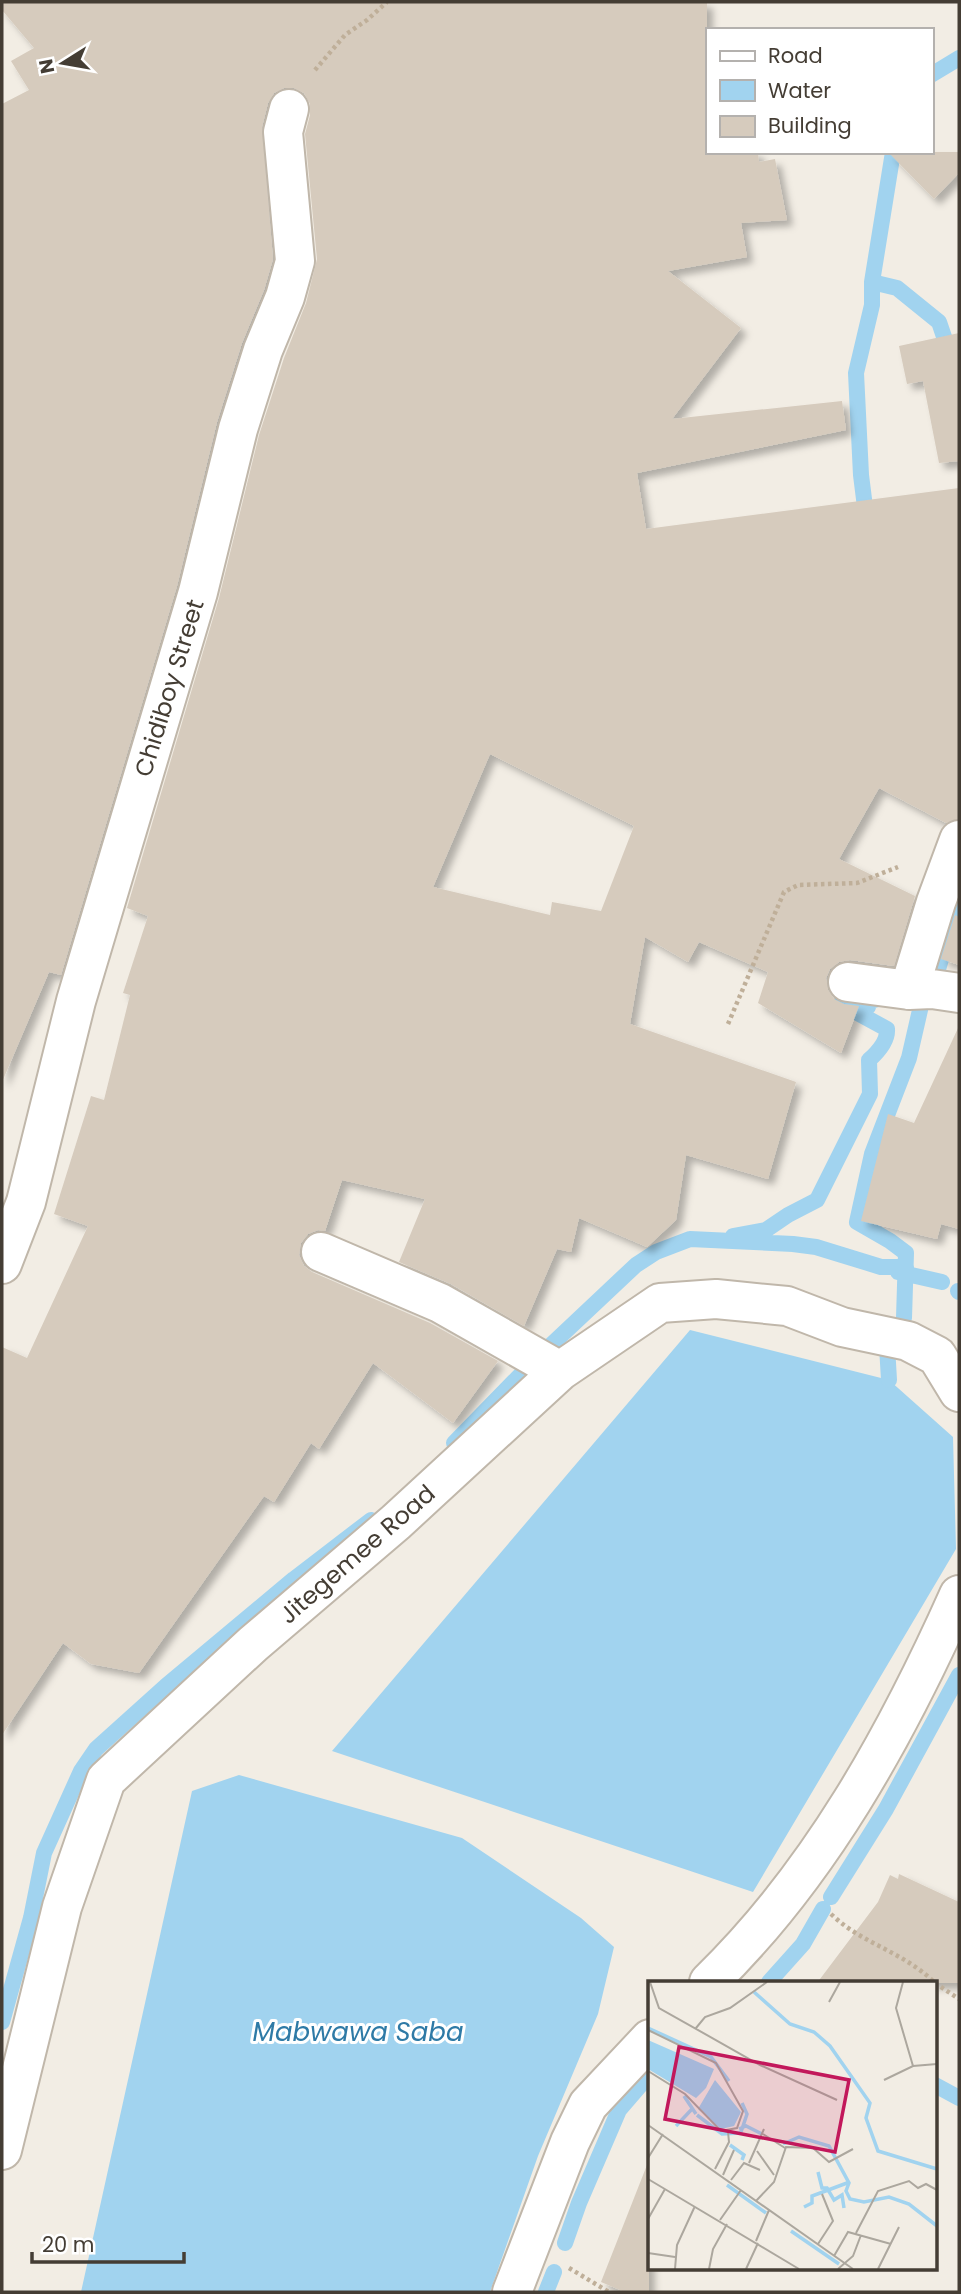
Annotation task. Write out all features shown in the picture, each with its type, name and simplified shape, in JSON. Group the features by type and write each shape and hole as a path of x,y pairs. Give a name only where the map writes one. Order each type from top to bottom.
{"street":[{"name":"Chidiboy Street","path":"2,1264 26,1202 76,1000 198,592 238,429 295,261 283,132 289,109"},
{"path":"909,990 957,844"},
{"path":"848,982 959,993"},
{"path":"321,1252 440,1303 560,1371"},
{"name":"Jitegemee Road","path":"2,2150 62,1907 106,1780 253,1644 396,1522 560,1371 660,1303 716,1299 787,1306 842,1327 908,1341 937,1356 959,1392"},
{"path":"711,1981 743,1949 803,1876 852,1803 934,1652 959,1595"},
{"path":"512,2292 570,2142 588,2105 648,2040"}],"path":[{"path":"289,109 313,73 345,35 368,20 387,2"},
{"path":"728,1024 784,892 798,885 857,883 957,844"},
{"path":"803,1876 832,1916 868,1940 901,1956 932,1981"},
{"path":"936,1984 959,1999"}],"water":[{"path":"690,1330 889,1380 953,1437 956,1549 753,1892 332,1751"},
{"name":"Mabwawa Saba","path":"239,1775 462,1838 581,1918 614,1947 598,2014 538,2156 490,2292 81,2292 192,1791"}],"building":[{"path":"2,2 707,2 706,154 758,154 759,162 775,159 787,220 741,223 747,257 668,271 741,328 672,419 842,401 846,430 637,473 646,529 959,488 959,819 946,823 879,788 839,859 915,896 894,966 850,960 839,962 830,969 826,978 828,990 834,999 844,1004 859,1006 841,1053 758,1003 768,972 699,942 688,962 645,937 630,1024 796,1082 768,1179 686,1155 676,1220 647,1247 579,1218 571,1252 557,1249 524,1326 451,1284 399,1262 425,1199 342,1180 325,1231 318,1230 308,1234 301,1243 299,1255 304,1266 312,1272 430,1323 498,1361 453,1423 373,1363 319,1449 311,1443 274,1502 264,1496 139,1673 91,1664 63,1643 2,1735 2,1347 27,1358 88,1226 54,1214 91,1096 104,1100 130,995 123,993 148,916 127,908 219,598 259,435 284,358 306,303 317,259 305,134 310,104 304,93 294,88 284,88 274,93 268,103 262,127 273,259 217,422 177,586 61,975 49,972 2,1082 2,104 29,90 11,61 34,48 2,10","holes":["490,754 634,826 601,911 552,902 550,915 433,887"]},
{"path":"959,152 959,173 934,199 890,154"},
{"path":"959,333 959,461 939,463 923,381 907,384 899,346"},
{"path":"955,915 959,917 959,965 941,959"},
{"path":"959,1026 959,1229 941,1224 937,1239 861,1221 888,1114 914,1123"},
{"path":"899,1874 959,1902 959,1983 819,1981 878,1902 890,1875 898,1879"},
{"path":"648,2165 649,2292 625,2292 601,2282"}],"waterway":[{"path":"933,74 959,58"},
{"path":"871,519 865,507 861,475 856,373 872,305 872,282 893,154"},
{"path":"872,282 897,288 939,322 959,381"},
{"path":"904,1318 906,1253 857,1222 872,1154 909,1058 923,997 932,989 959,900"},
{"path":"733,1236 766,1230 817,1200 870,1094 869,1060 882,1046 887,1033 887,1029 841,1004 864,1008 868,1007 866,1002 882,998"},
{"path":"551,1345 636,1265 656,1252 690,1239 816,1247 881,1267 906,1267 898,1272 942,1282"},
{"path":"887,1346 889,1380"},
{"path":"454,1443 531,1364"},
{"path":"2,2022 31,1918 44,1853 81,1771 96,1749 166,1686 294,1579 371,1520"},
{"path":"831,1897 886,1809 959,1675"},
{"path":"770,1981 803,1944 823,1909"},
{"path":"565,2243 619,2110 648,2076"},
{"path":"936,2086 959,2098"},
{"path":"546,2292 554,2272"}]}
